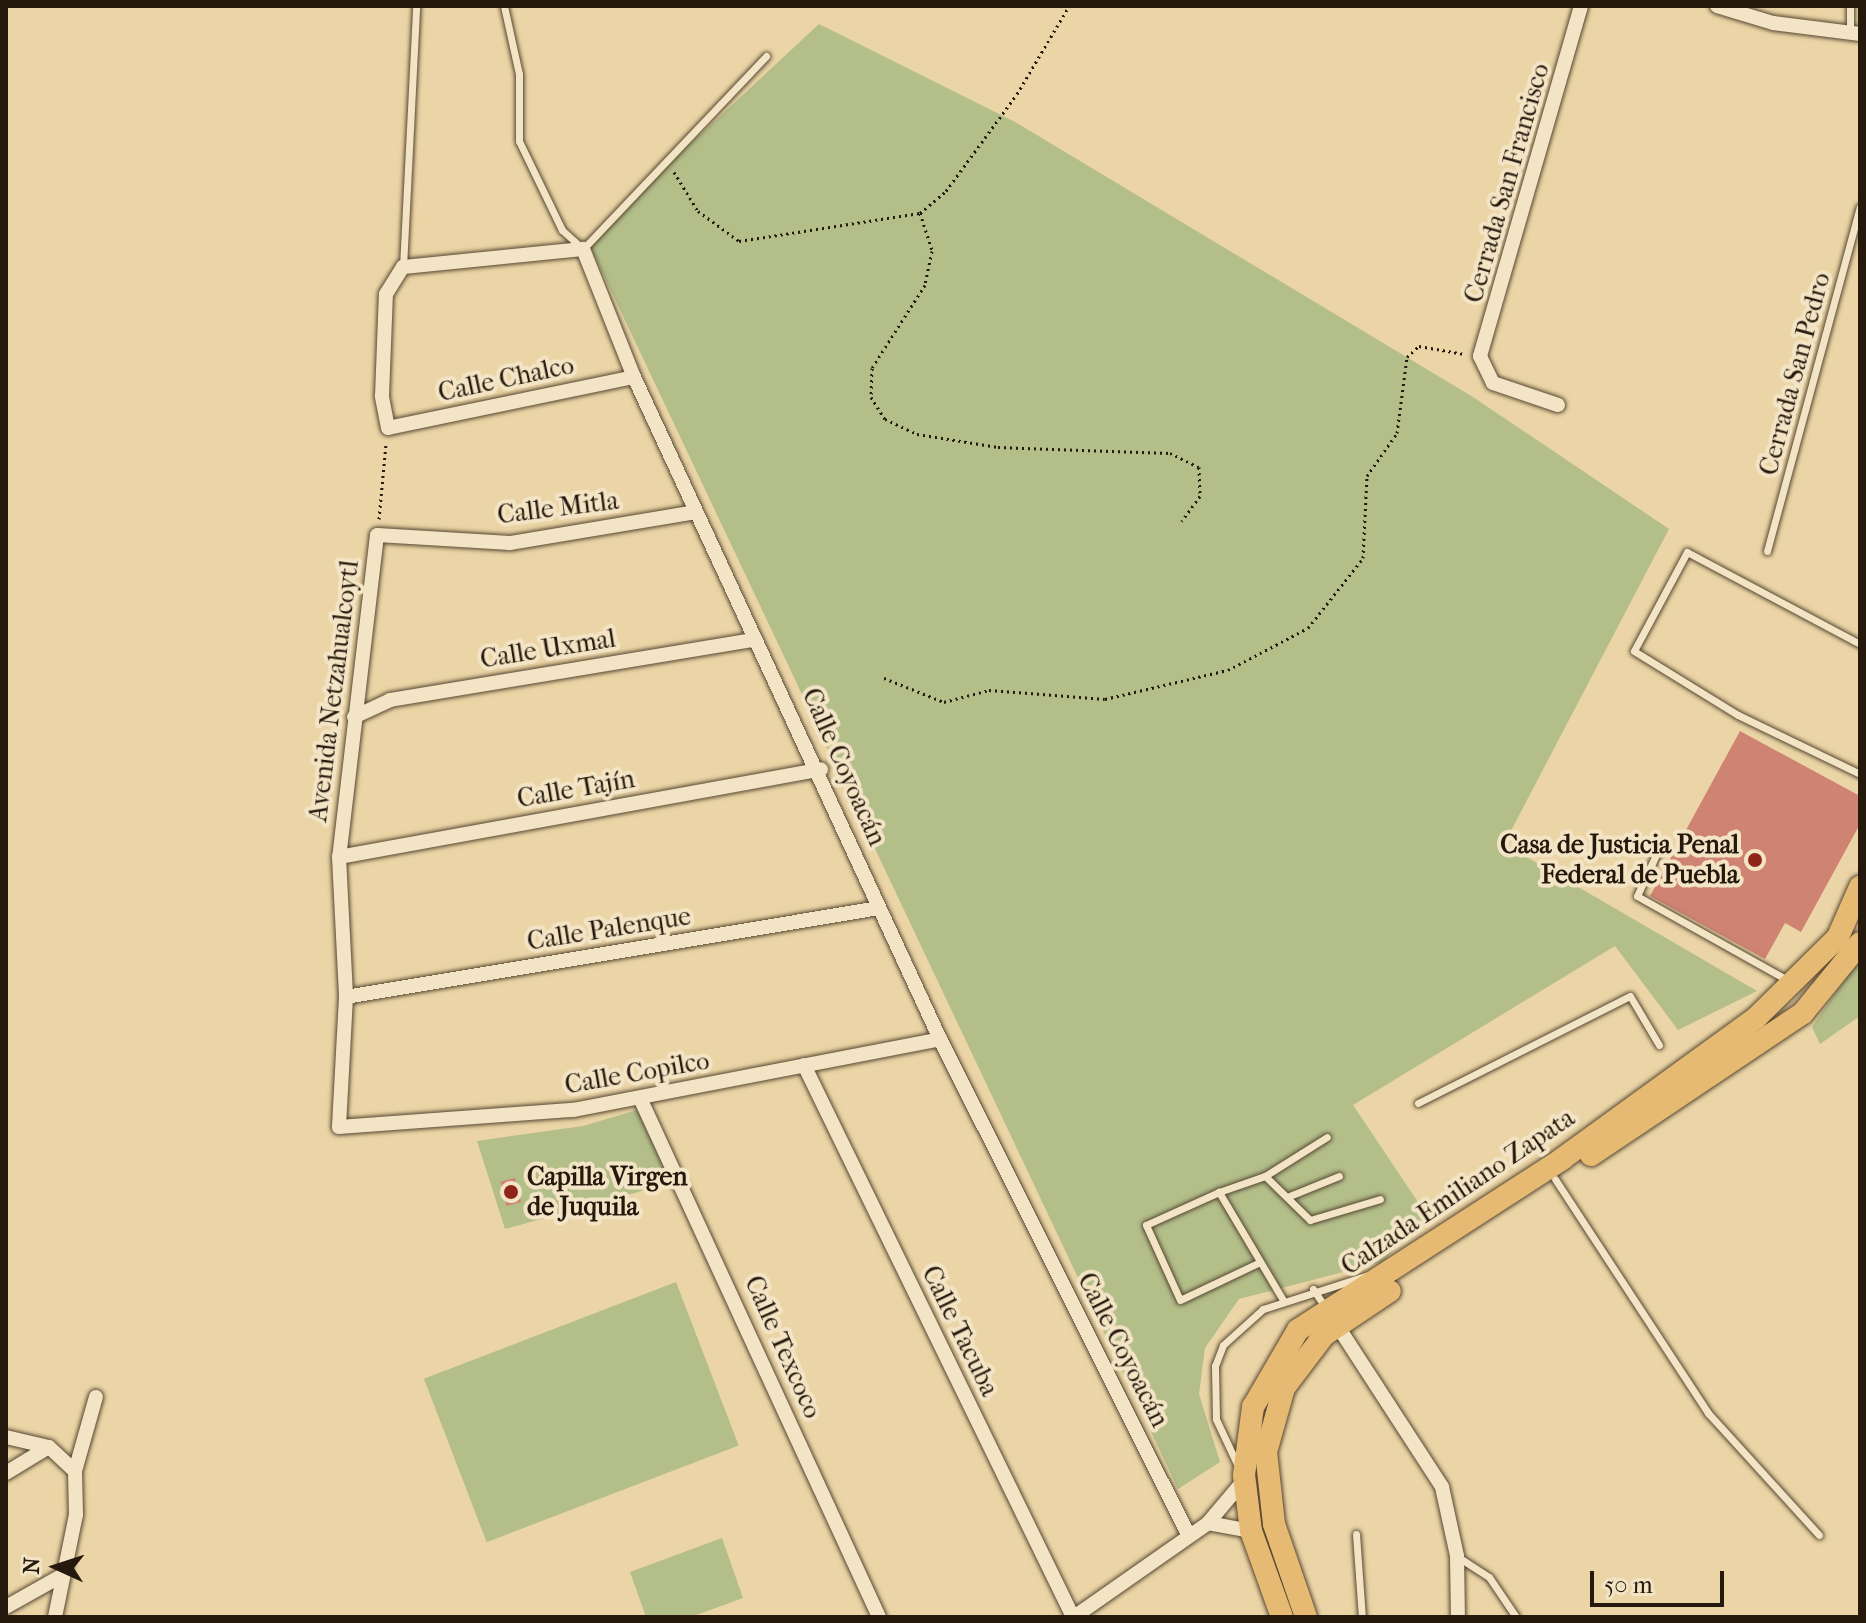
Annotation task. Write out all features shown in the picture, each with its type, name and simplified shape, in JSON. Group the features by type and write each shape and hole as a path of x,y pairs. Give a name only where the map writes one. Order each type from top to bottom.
{"main road":[{"name":"Calzada Emiliano Zapata","path":"1306,1617 1274,1524 1266,1452 1284,1388 1333,1319 1392,1273 1796,985 1838,937 1860,887"},
{"name":"Calzada Emiliano Zapata","path":"1282,1617 1251,1531 1244,1477 1253,1407 1276,1360 1298,1330 1333,1319 1555,1179 1803,1013 1860,943"}],"street":[{"name":"Cerrada San Francisco","path":"1558,405 1482,372 1480,356 1581,6"},
{"path":"1717,6 1855,34"},
{"path":"388,428 382,396 386,294 403,267 583,249"},
{"name":"Calle Coyoacán","path":"583,249 634,377 754,640 821,769 879,908 940,1039 1189,1536"},
{"name":"Calle Chalco","path":"388,428 634,377"},
{"name":"Calle Mitla","path":"377,535 510,543 696,512"},
{"name":"Avenida Netzahualcoytl","path":"339,1127 346,997 339,857 377,535"},
{"name":"Calle Uxmal","path":"354,717 390,700 754,640"},
{"name":"Calle Tajín","path":"339,857 821,769"},
{"name":"Calle Palenque","path":"346,997 879,908"},
{"name":"Calle Copilco","path":"339,1127 573,1110 940,1039"},
{"name":"Calle Tacuba","path":"804,1065 1073,1617"},
{"name":"Calle Texcoco","path":"640,1098 879,1617"},
{"path":"1333,1319 1442,1487 1457,1556 1458,1617"},
{"path":"55,1617 76,1515 75,1471 96,1397"},
{"path":"6,1437 49,1447 75,1471"},
{"path":"6,1473 49,1447"},
{"path":"1073,1617 1208,1523 1244,1477"},
{"path":"1208,1523 1251,1531"},
{"path":"6,1607 63,1575"}],"lane":[{"path":"403,267 416,6"},
{"name":"Calle Coyoacán","path":"504,6 519,74 519,141 562,230 583,249"},
{"path":"1850,6 1855,34"},
{"path":"583,249 766,56"},
{"name":"Cerrada San Pedro","path":"1767,551 1860,207"},
{"path":"1860,644 1687,552 1634,651 1738,715 1860,774"},
{"path":"1661,844 1637,896 1796,985"},
{"path":"1418,1103 1630,996 1659,1045"},
{"path":"1258,1263 1180,1300 1146,1225 1219,1192 1265,1176 1327,1137"},
{"path":"1265,1176 1310,1220 1380,1199"},
{"path":"1287,1197 1339,1176"},
{"path":"1555,1179 1708,1413 1819,1535"},
{"path":"1219,1192 1258,1263 1283,1300"},
{"path":"1244,1477 1216,1419 1215,1366 1239,1325 1283,1300 1313,1289 1392,1273"},
{"path":"1313,1289 1333,1319"},
{"path":"1356,1534 1362,1617"},
{"path":"1457,1556 1489,1577 1516,1617"}],"path":[{"path":"663,162 684,182 698,211 739,241 920,213 946,191 1017,94 1069,6"},
{"path":"920,213 932,251 925,285 872,368 871,397 885,419 917,434 998,447 1170,453 1199,467 1200,496 1182,521"},
{"path":"884,678 944,702 989,690 1105,699 1228,670 1308,628 1363,558 1367,476 1397,433 1407,357 1419,346 1480,356"},
{"name":"Avenida Netzahualcoytl","path":"377,535 388,428"}],"green space":[{"path":"819,24 1015,122 1473,397 1669,529 1504,844 1757,991 1678,1030 1615,946 1353,1105 1428,1217 1382,1262 1239,1299 1205,1348 1199,1394 1220,1462 1178,1489 587,240"},
{"path":"1860,957 1860,1016 1820,1044 1812,1027"},
{"path":"640,1109 674,1182 505,1229 477,1141 583,1126"},
{"path":"676,1282 739,1445 487,1542 424,1379"},
{"path":"722,1538 743,1598 691,1617 646,1617 630,1572"}],"building":[{"name":"Casa de Justicia Penal Federal de Puebla","path":"1740,731 1860,796 1860,824 1801,932 1785,923 1765,959 1650,896"},
{"name":"Capilla Virgen de Juquila","path":"515,1178 521,1202 506,1206 500,1182"}],"place":[{"name":"Casa de Justicia Penal Federal de Puebla","path":"1755,860"},
{"name":"Capilla Virgen de Juquila","path":"511,1192"}]}
